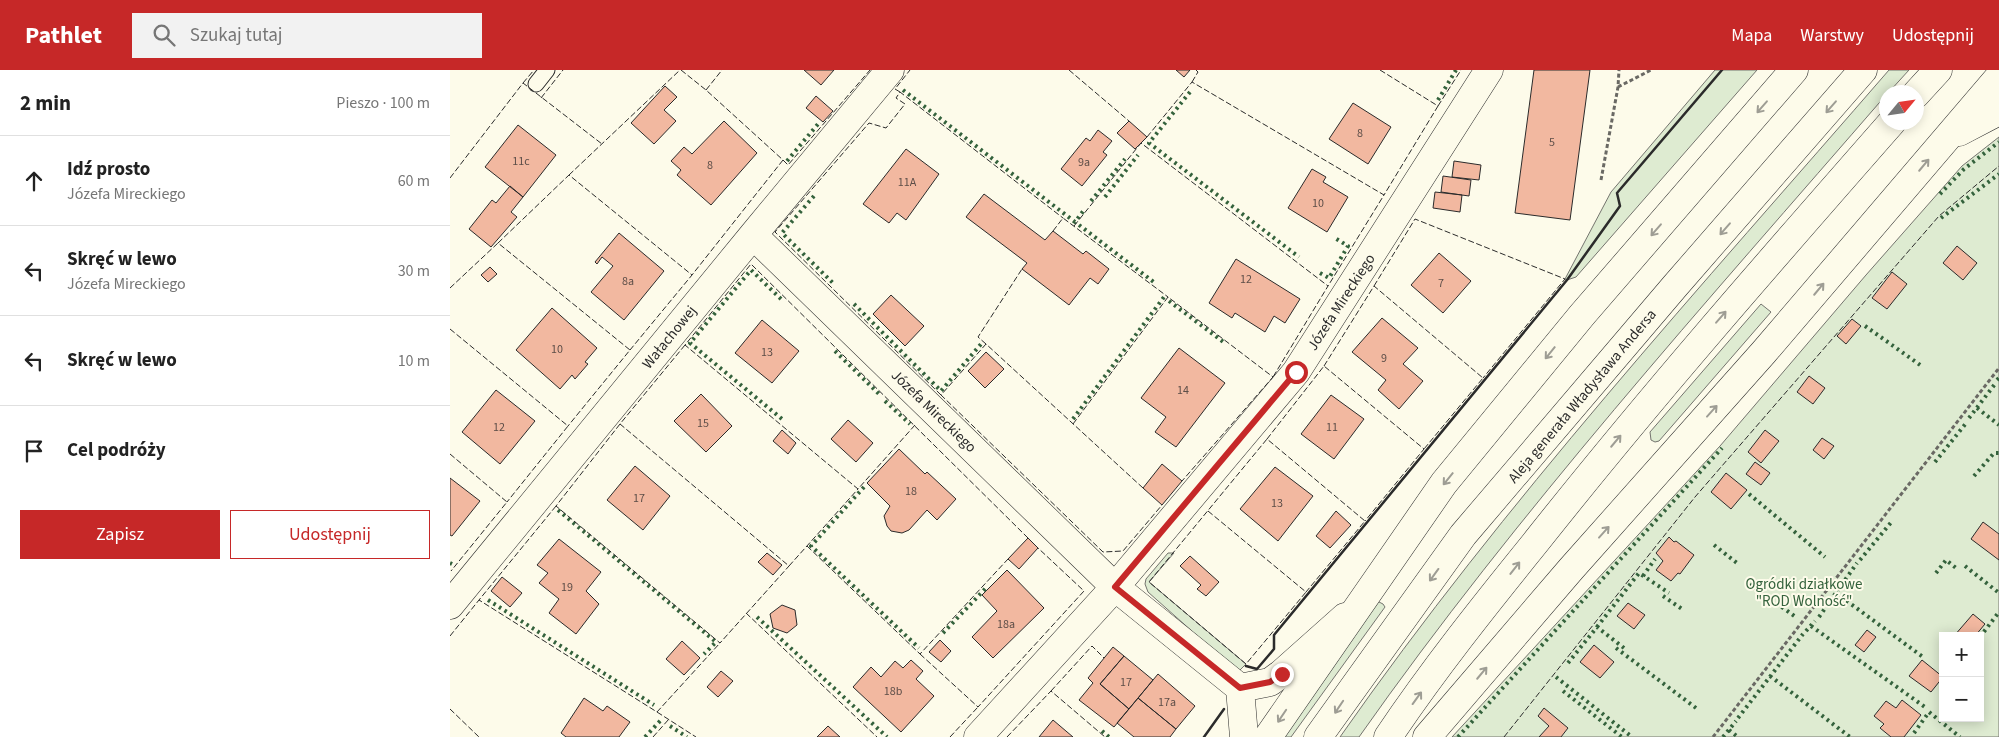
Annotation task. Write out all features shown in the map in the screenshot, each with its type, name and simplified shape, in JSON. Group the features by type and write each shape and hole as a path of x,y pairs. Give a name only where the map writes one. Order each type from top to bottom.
{"main road":[{"name":"Wałachowej","path":"450,605 752,235 890,70"},
{"name":"Józefa Mireckiego","path":"978,737 1115,587 1296,372 1488,70"},
{"path":"1268,737 1359,604 1456,468 1582,315 1794,70"},
{"name":"Aleja generała Władysława Andersa","path":"1318,737 1463,536 1675,286 1864,70"},
{"path":"1924,85 1938,70"},
{"path":"1427,737 1571,569 1764,352 1999,78"},
{"path":"1947,138 1999,111"},
{"path":"1388,737 1482,609 1610,448 1708,332 1885,130"},
{"name":"Józefa Mireckiego","path":"752,235 1115,587 1240,688"},
{"path":"1244,737 1240,688 1270,682 1282,674 1359,604"}],"lane":[{"path":"536,84 547,70"}],"path":[{"path":"1600,180 1618,87 1619,70"},
{"path":"1618,87 1651,70"},
{"path":"1713,737 1999,368"}],"green space":[{"path":"1715,70 1757,70 1576,277 1565,279 1611,192"},
{"path":"1889,70 1909,70 1895,85 1879,85 1879,103 1682,330 1548,490 1420,653 1359,737 1340,737 1403,649 1469,564 1537,479 1676,314"},
{"name":"Ogródki działkowe \"ROD Wolność\"","path":"1999,137 1999,737 1452,737 1720,446 1962,166"},
{"path":"1761,304 1771,312 1659,441 1651,440 1650,432"},
{"path":"1168,553 1174,553 1149,582 1246,664 1240,670 1230,665 1148,592 1145,584 1146,579"},
{"path":"1375,600 1385,607 1291,737 1279,737"}],"building":[{"path":"804,70 834,70 821,85"},
{"path":"1176,70 1190,70 1184,77"},
{"path":"1534,70 1590,70 1570,220 1515,213"},
{"path":"665,86 677,97 664,110 676,121 654,144 631,123"},
{"path":"816,96 833,111 823,122 806,108"},
{"path":"1353,103 1391,127 1368,164 1329,139"},
{"path":"724,121 757,153 711,205 677,175 681,170 671,161 684,147 692,154"},
{"path":"1129,121 1147,137 1135,149 1117,133"},
{"path":"518,125 556,155 523,197 485,167"},
{"path":"1098,130 1112,141 1103,152 1107,155 1082,186 1061,169 1086,138 1090,141"},
{"path":"906,149 939,174 906,220 897,213 889,223 863,204"},
{"path":"1454,161 1481,165 1479,180 1452,177"},
{"path":"1312,169 1326,177 1323,182 1348,197 1327,232 1288,208"},
{"path":"1443,176 1471,180 1469,196 1441,192"},
{"path":"510,186 523,197 511,212 517,217 491,247 469,229 492,200 496,203"},
{"path":"1435,192 1462,195 1460,212 1433,208"},
{"path":"984,194 1045,240 1053,231 1083,254 1086,251 1109,269 1098,284 1090,278 1069,305 1022,269 1027,263 966,217"},
{"path":"619,233 664,271 624,320 591,292 613,266 602,257 597,264 595,262"},
{"path":"1957,246 1977,263 1963,280 1943,263"},
{"path":"1439,253 1471,281 1443,313 1411,285"},
{"path":"1236,259 1300,299 1285,323 1274,316 1265,332 1235,313 1232,318 1209,303"},
{"path":"490,267 497,274 488,282 481,275"},
{"path":"1892,272 1907,284 1887,309 1872,298"},
{"path":"891,295 924,326 905,346 873,314"},
{"path":"552,308 597,348 585,362 588,364 575,379 572,375 560,389 516,350"},
{"path":"1382,318 1418,348 1403,364 1423,381 1399,409 1378,390 1386,380 1352,352"},
{"path":"1852,319 1861,326 1846,344 1837,336"},
{"path":"762,320 799,351 772,383 735,353"},
{"path":"1179,348 1225,383 1176,447 1155,432 1166,417 1141,398"},
{"path":"986,352 1004,369 985,388 968,371"},
{"path":"1809,376 1825,388 1813,404 1797,392"},
{"path":"496,390 535,421 500,464 462,432"},
{"path":"701,394 732,426 706,452 674,421"},
{"path":"1331,395 1364,419 1334,459 1301,434"},
{"path":"848,420 873,443 856,462 831,439"},
{"path":"782,430 796,443 788,454 773,441"},
{"path":"1765,430 1779,441 1761,463 1748,452"},
{"path":"1822,438 1834,446 1824,459 1813,450"},
{"path":"899,449 925,474 927,472 956,499 937,520 927,510 909,530 902,533 891,531 887,526 884,516 890,506 867,483"},
{"path":"1755,462 1770,473 1761,485 1746,474"},
{"path":"1162,464 1182,481 1162,505 1143,488"},
{"path":"635,466 670,496 643,530 607,500"},
{"path":"1275,467 1313,496 1278,541 1240,509"},
{"path":"1726,473 1747,490 1731,509 1711,492"},
{"path":"450,478 480,501 452,536 450,535"},
{"path":"1336,511 1351,525 1330,548 1316,536"},
{"path":"1983,522 1999,534 1999,560 1971,539"},
{"path":"1669,537 1694,555 1680,574 1678,573 1671,581 1656,570 1663,561 1656,553"},
{"path":"1028,538 1038,548 1019,569 1008,559"},
{"path":"559,539 601,572 586,591 599,604 576,634 549,613 559,599 539,583 548,573 537,565"},
{"path":"767,553 782,565 773,575 758,562"},
{"path":"1190,556 1219,582 1206,596 1197,589 1201,585 1180,566"},
{"path":"1007,570 1044,608 993,658 972,637 997,611 982,595"},
{"path":"502,577 522,593 510,607 491,591"},
{"path":"1628,603 1645,615 1634,629 1617,616"},
{"path":"782,605 795,610 797,625 787,633 773,628 770,614"},
{"path":"1973,614 1985,624 1978,632 1957,632"},
{"path":"1867,630 1876,637 1864,652 1855,645"},
{"path":"940,640 951,651 941,662 929,652"},
{"path":"682,641 700,658 684,675 666,659"},
{"path":"1594,645 1614,662 1600,678 1580,662"},
{"path":"1113,647 1124,656 1100,684 1129,709 1114,727 1079,700 1093,683 1088,678"},
{"path":"1124,656 1153,680 1129,709 1100,684"},
{"path":"911,660 923,671 916,679 934,696 901,732 853,687 871,667 881,677 895,661 903,668"},
{"path":"1922,660 1939,674 1939,682 1931,692 1909,676"},
{"path":"721,671 733,681 718,697 707,687"},
{"path":"1158,674 1195,706 1176,729 1138,698"},
{"path":"584,698 603,711 607,706 630,722 619,737 566,737 561,733"},
{"path":"1138,698 1176,729 1170,737 1134,737 1117,723"},
{"path":"1902,700 1921,715 1904,737 1891,737 1880,728 1884,724 1874,716 1886,701 1896,708"},
{"path":"1544,708 1568,728 1561,737 1539,737 1549,726 1538,716"},
{"path":"1053,720 1073,737 1039,737"},
{"path":"828,726 840,737 817,737"}],"hedge":[{"path":"1438,100 1456,70"},
{"path":"903,90 1075,222 1084,210"},
{"path":"1190,92 1149,143 1299,257"},
{"path":"787,161 818,124"},
{"path":"1940,194 1964,169 1999,142"},
{"path":"1105,197 1138,155"},
{"path":"1091,201 1125,159"},
{"path":"1941,218 1999,174"},
{"path":"814,196 782,233 835,285"},
{"path":"1079,225 1155,283"},
{"path":"1320,273 1329,278 1348,246 1335,238"},
{"path":"781,299 751,270 690,343 782,419"},
{"path":"1073,419 1164,297"},
{"path":"1169,301 1226,344"},
{"path":"854,304 941,391 981,344"},
{"path":"1865,326 1923,367"},
{"path":"835,351 881,396"},
{"path":"1969,418 1995,384"},
{"path":"885,401 910,424"},
{"path":"1977,408 1999,425"},
{"path":"1935,462 1967,422"},
{"path":"1458,737 1722,448"},
{"path":"1974,476 1994,453 1999,453"},
{"path":"864,487 811,546 919,648"},
{"path":"1749,494 1825,557"},
{"path":"558,510 716,642 704,654"},
{"path":"1860,560 1893,520"},
{"path":"1714,545 1737,563"},
{"path":"1643,576 1655,559"},
{"path":"1936,573 1946,560 1956,568"},
{"path":"1819,617 1857,563"},
{"path":"1965,566 1999,593"},
{"path":"1597,627 1639,573 1669,593"},
{"path":"1750,584 1797,618"},
{"path":"943,633 987,587"},
{"path":"1836,593 1923,657"},
{"path":"1663,596 1682,609"},
{"path":"488,600 654,705"},
{"path":"1984,632 1999,612"},
{"path":"757,617 887,737"},
{"path":"1806,631 1815,621"},
{"path":"1811,626 1925,707"},
{"path":"1568,663 1597,627 1624,648"},
{"path":"1738,718 1803,634"},
{"path":"1616,648 1696,708"},
{"path":"1770,676 1850,737"},
{"path":"1556,677 1632,737"},
{"path":"1563,691 1622,737"},
{"path":"1914,733 1929,712 1960,737"},
{"path":"645,737 661,720"},
{"path":"1723,737 1736,721"},
{"path":"670,726 687,737"},
{"path":"1729,730 1738,737"},
{"path":"1102,731 1109,737"}],"fence":[{"path":"523,83 534,70"},
{"path":"541,98 563,70"},
{"path":"569,175 680,70"},
{"path":"681,70 706,90 783,160 692,275"},
{"path":"706,90 722,70"},
{"path":"783,160 788,165 870,70"},
{"path":"900,92 895,89 910,70"},
{"path":"1069,70 1129,121"},
{"path":"1192,82 1198,72 1196,70"},
{"path":"1380,70 1438,106 1384,195"},
{"path":"1438,106 1461,70"},
{"path":"1147,137 1192,82 1384,195 1328,286"},
{"path":"450,178 523,83 602,144"},
{"path":"941,395 775,232 869,123 886,128 905,104 896,98 900,92 1063,218"},
{"path":"1074,226 1141,143 1328,286 1273,377"},
{"path":"1504,737 1695,497 1939,216 1999,166"},
{"path":"498,243 569,175 692,275 630,350"},
{"path":"1053,231 1063,218 1168,297"},
{"path":"1374,286 1415,219 1565,279 1483,378"},
{"path":"450,288 498,243 630,350 568,426"},
{"path":"915,425 858,489 685,345 751,264 1028,538"},
{"path":"986,344 978,337 1022,269"},
{"path":"1324,366 1374,286 1483,378 1424,449"},
{"path":"1073,424 1168,297 1273,377 1182,481"},
{"path":"450,329 568,426 507,502"},
{"path":"1143,488 986,344 941,395 1103,552 1123,551 1162,505"},
{"path":"685,345 620,424 789,566 858,489"},
{"path":"1267,439 1324,366 1424,449 1365,521"},
{"path":"620,424 556,506 720,643 789,566"},
{"path":"1208,511 1306,592 1246,664 1149,582 1267,439 1365,521 1306,592"},
{"path":"450,454 507,502 451,571"},
{"path":"556,506 479,600 657,712 720,643"},
{"path":"807,546 920,654 1008,559"},
{"path":"920,654 978,707 1084,591 1038,548"},
{"path":"450,636 479,600"},
{"path":"746,613 877,737"},
{"path":"1051,691 1092,646 1104,658"},
{"path":"1007,737 1051,691 1105,737"},
{"path":"950,737 978,707"},
{"path":"450,709 479,737"},
{"path":"657,712 696,737"},
{"path":"653,737 669,719"}],"wall":[{"path":"1246,666 1257,669 1274,649 1274,635 1567,280 1620,206 1617,193 1722,70"},
{"path":"1204,737 1224,709"}],"route":[{"path":"1282,674 1270,682 1258,686 1240,688 1115,587 1296,372"}]}
